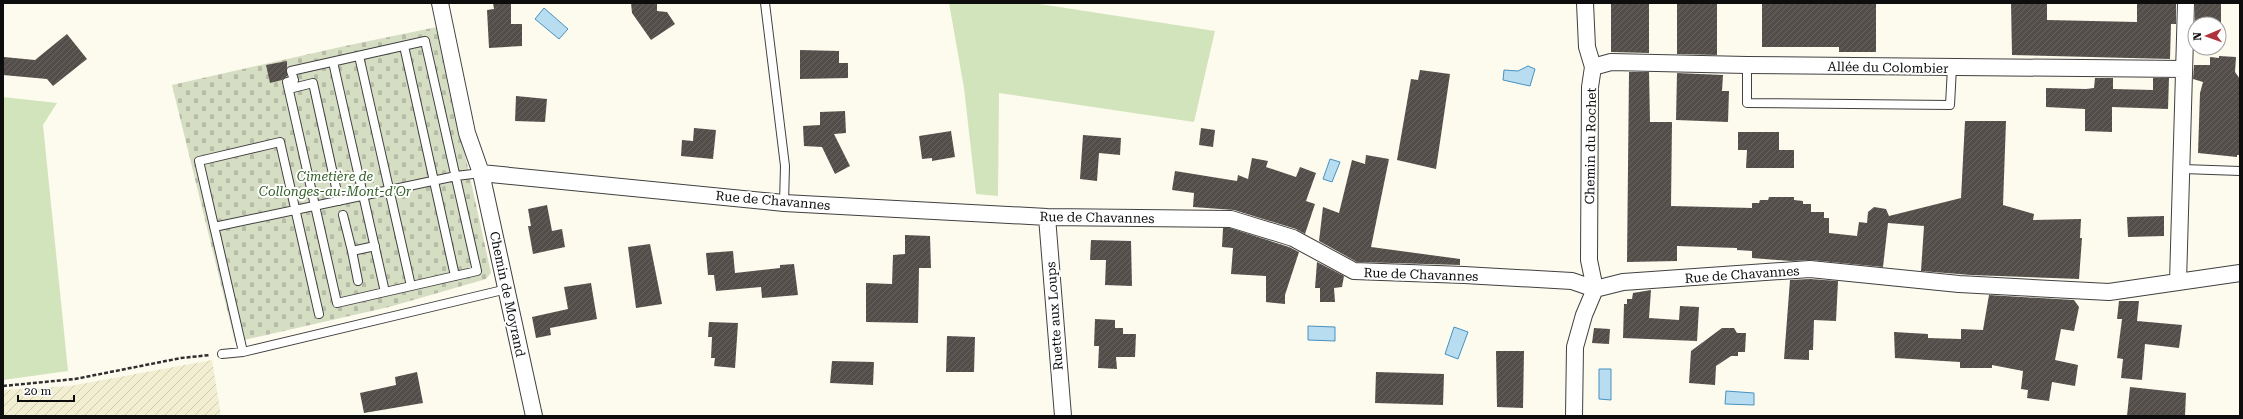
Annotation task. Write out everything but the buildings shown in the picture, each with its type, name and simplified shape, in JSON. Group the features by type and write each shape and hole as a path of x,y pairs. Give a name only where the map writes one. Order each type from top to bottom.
{"street":[{"name":"Chemin de Moyrand","path":"440,3 467,133 480,173 534,416"},
{"name":"Chemin du Rochet","path":"1584,3 1587,47 1593,67 1590,87 1589,260 1595,289"},
{"path":"2178,282 2183,169 2186,3"},
{"name":"Allée du Colombier","path":"1593,67 1611,62 1747,65 2184,69"},
{"name":"Rue de Chavannes","path":"480,173 784,203 1047,217 1231,219 1293,238 1354,272 1464,275 1572,281 1595,289 1623,282 1810,269 1959,284 2109,292 2240,273"},
{"name":"Ruette aux Loups","path":"1047,217 1063,416"},
{"path":"1574,416 1575,347 1584,315 1595,289"}],"lane":[{"path":"765,3 785,166 784,203"},
{"path":"425,41 477,271 337,303 287,82 294,80 291,71 359,56 425,41"},
{"path":"404,46 455,276"},
{"path":"359,56 411,286"},
{"path":"333,62 385,292"},
{"path":"1747,65 1747,103 1950,105 1952,67"},
{"path":"289,89 314,83 339,201"},
{"path":"243,352 199,161 280,142 319,314"},
{"path":"2183,169 2240,171"},
{"path":"214,227 434,180 480,173"},
{"path":"343,215 358,281"},
{"path":"352,251 375,246"},
{"path":"222,354 243,352 507,290"}],"path":[{"path":"3,386 75,379 181,358 222,354"}],"shaded area":[{"path":"212,360 221,416 3,416 3,390 70,386"}],"green space":[{"path":"949,3 1033,3 1215,31 1194,122 999,93 998,196 976,194 964,88"},
{"name":"Cimetière de Collonges-au-Mont-d'Or","path":"437,27 491,273 486,279 389,307 235,342 172,85"},
{"path":"3,97 57,103 43,125 68,371 3,380"}],"water":[{"path":"544,8 568,29 559,39 535,19"},
{"path":"1528,66 1535,69 1530,86 1503,80 1504,70 1518,71"},
{"path":"1330,159 1340,162 1332,182 1323,179"},
{"path":"1308,326 1335,327 1335,341 1308,340"},
{"path":"1454,327 1468,332 1458,359 1445,354"},
{"path":"1599,369 1611,369 1611,400 1599,399"},
{"path":"1726,391 1754,393 1754,405 1725,404"}]}
